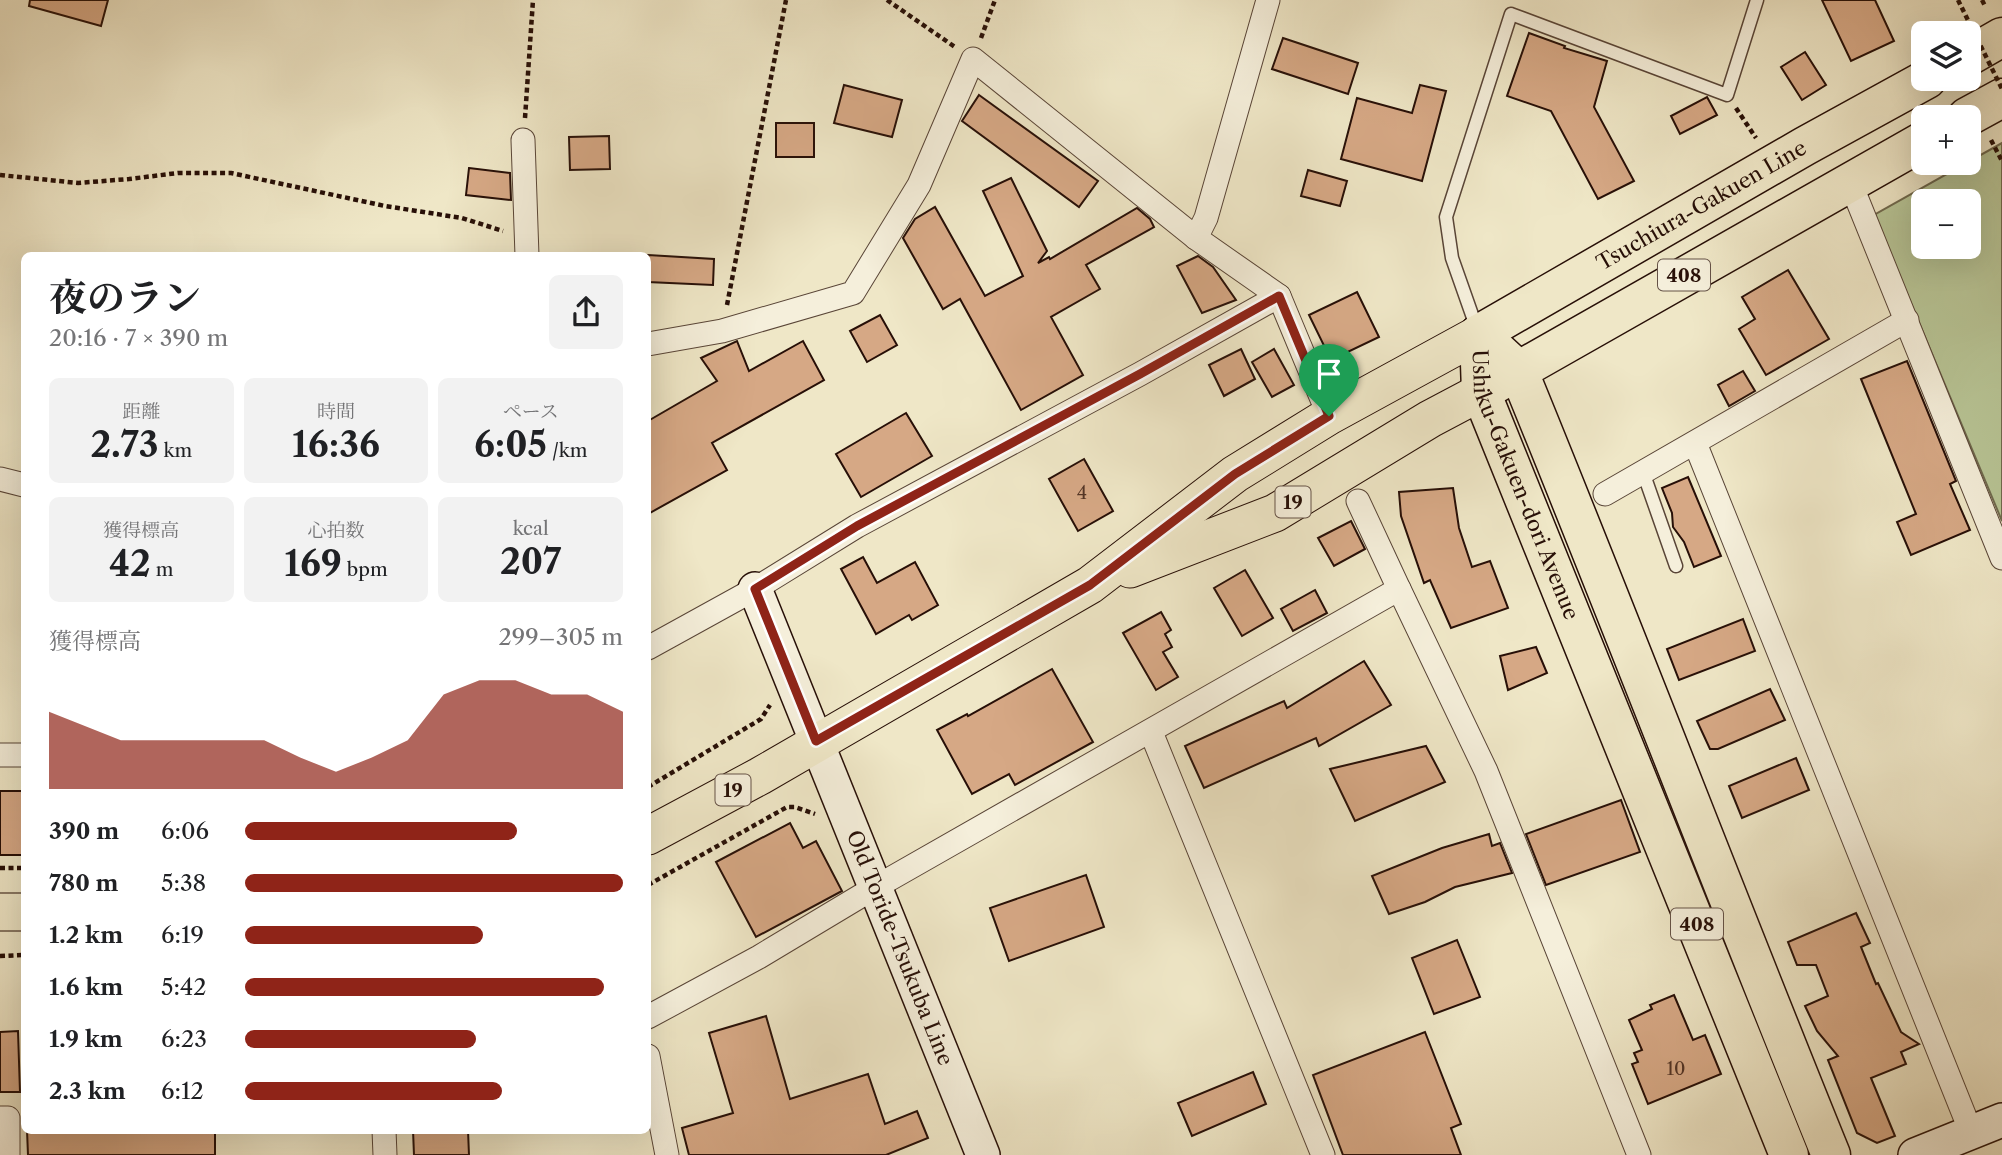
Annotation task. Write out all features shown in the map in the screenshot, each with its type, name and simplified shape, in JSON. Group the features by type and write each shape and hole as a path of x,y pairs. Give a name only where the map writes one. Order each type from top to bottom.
{"highway":[{"path":"1981,38 1993,21"},
{"name":"Tsuchiura-Gakuen Line","path":"1479,334 1911,88"},
{"path":"1981,124 2002,98"},
{"name":"408","path":"1481,392 1911,148"},
{"name":"Ushiku-Gakuen-dori Avenue","path":"1479,334 1518,370 1831,1155"},
{"name":"Ushiku-Gakuen-dori Avenue","path":"1479,334 1481,392 1790,1155"}],"main road":[{"name":"19","path":"651,834 760,776 816,741 1090,585 1235,474 1329,416 1479,334"},
{"name":"19","path":"1090,585 1275,513 1430,419 1481,392"},
{"path":"0,912 21,912"}],"street":[{"path":"1196,237 1206,218 1268,0"},
{"path":"651,343 722,331 853,293 919,185 973,59 1196,237 1279,296 1329,416"},
{"path":"523,141 527,247"},
{"path":"1850,182 2002,558"},
{"path":"651,646 755,589 857,526 1279,296"},
{"path":"1605,494 1907,320"},
{"path":"1695,443 1971,1132"},
{"path":"0,479 21,484"},
{"path":"1358,502 1486,771 1639,1155"},
{"name":"Old Toride-Tsukuba Line","path":"755,589 983,1155"},
{"path":"651,1015 759,957 874,888 1399,589"},
{"path":"1151,732 1323,1155"},
{"path":"0,755 21,755"},
{"path":"651,1072 667,1155"},
{"path":"0,1118 8,1118 8,1155"},
{"path":"1915,1155 2002,1120"},
{"path":"384,1134 385,1155"}],"lane":[{"path":"1479,334 1452,258 1446,217 1511,14 1727,95 1757,0"},
{"path":"1643,472 1676,566"}],"path":[{"path":"523,141 533,0"},
{"path":"722,331 786,0"},
{"path":"887,0 973,59 995,0"},
{"path":"1958,0 2002,89"},
{"path":"1982,0 1993,21"},
{"path":"1727,95 1758,141"},
{"path":"1981,132 2002,161"},
{"path":"0,175 78,183 178,173 230,173 385,206 462,218 527,247"},
{"path":"651,785 761,719 770,706 772,694"},
{"path":"651,883 787,807 826,817"},
{"path":"0,869 21,868"},
{"path":"0,956 21,955"}],"green space":[{"path":"2002,143 2002,521 1874,215 1911,194 1911,259 1981,259 1981,189 1920,189 1945,175 1981,175 1981,155"}],"building":[{"path":"30,0 108,0 101,26 29,6"},
{"path":"1822,0 1875,0 1894,41 1851,61"},
{"path":"1529,33 1565,46 1564,48 1607,61 1594,107 1634,181 1598,199 1551,111 1507,96"},
{"path":"1283,38 1358,63 1348,94 1272,69"},
{"path":"1805,52 1826,85 1802,100 1781,67"},
{"path":"844,85 902,100 892,137 834,123"},
{"path":"1420,85 1446,91 1422,181 1341,159 1357,98 1412,113"},
{"path":"979,95 1098,181 1079,207 962,121"},
{"path":"1707,97 1717,115 1680,134 1671,116"},
{"path":"776,123 814,123 814,157 776,157"},
{"path":"609,136 610,169 570,170 569,137"},
{"path":"469,168 510,173 511,200 466,195"},
{"path":"1308,170 1347,181 1340,206 1301,196"},
{"path":"1011,178 1047,251 1038,263 1049,257 1050,259 1137,208 1150,219 1154,227 1086,265 1100,289 1051,317 1083,375 1021,410 960,299 943,309 903,238 915,219 935,207 985,296 1023,276 983,191"},
{"path":"651,255 714,259 713,285 651,282"},
{"path":"1198,256 1213,267 1236,300 1202,313 1177,266"},
{"path":"1788,270 1829,339 1766,375 1739,329 1755,319 1742,297"},
{"path":"1357,292 1379,337 1331,360 1309,315"},
{"path":"880,315 897,345 867,362 850,331"},
{"path":"737,341 749,371 803,341 824,380 712,443 727,470 651,512 651,419 717,381 701,358"},
{"path":"1241,349 1255,379 1224,396 1209,365"},
{"path":"1274,349 1294,385 1272,397 1252,362"},
{"path":"1907,361 1956,481 1950,484 1970,530 1911,555 1897,522 1916,514 1861,379"},
{"path":"1743,371 1755,391 1729,406 1718,385"},
{"path":"906,413 932,456 861,497 836,454"},
{"path":"1084,459 1113,511 1078,531 1049,479"},
{"path":"1688,477 1721,556 1694,567 1684,542 1673,527 1672,513 1662,488"},
{"path":"1453,488 1459,528 1472,567 1490,561 1508,608 1451,628 1430,580 1424,583 1401,516 1399,492"},
{"path":"1351,521 1365,549 1334,566 1318,538"},
{"path":"863,557 877,583 915,562 938,605 912,620 909,615 876,634 841,569"},
{"path":"1245,570 1273,618 1242,636 1214,588"},
{"path":"1315,590 1327,613 1293,631 1281,609"},
{"path":"1161,612 1171,630 1165,634 1172,647 1163,652 1178,677 1156,690 1123,633"},
{"path":"1743,619 1755,651 1679,680 1667,649"},
{"path":"1536,647 1547,673 1508,690 1500,656"},
{"path":"1364,661 1391,705 1319,746 1316,738 1204,788 1185,746 1284,701 1287,708"},
{"path":"1052,669 1093,742 1015,785 1009,774 972,794 937,730 967,714 968,716"},
{"path":"1770,689 1785,720 1718,749 1710,749 1697,721"},
{"path":"1426,746 1445,782 1355,821 1330,769"},
{"path":"1796,758 1809,790 1742,818 1729,786"},
{"path":"0,791 21,791 21,855 0,855"},
{"path":"1621,800 1640,852 1546,885 1526,834"},
{"path":"790,823 803,848 816,841 842,891 756,937 716,862"},
{"path":"1489,834 1492,846 1500,843 1512,873 1455,887 1425,902 1389,914 1372,876 1442,848"},
{"path":"1086,875 1104,927 1009,961 990,908"},
{"path":"1856,913 1870,943 1861,947 1876,984 1878,983 1901,1032 1919,1044 1901,1052 1906,1064 1871,1078 1895,1136 1877,1143 1857,1133 1828,1060 1838,1056 1817,1031 1805,1006 1828,996 1816,965 1797,965 1788,942"},
{"path":"1457,940 1480,997 1434,1014 1412,958"},
{"path":"1674,995 1693,1040 1705,1035 1721,1074 1648,1104 1632,1064 1638,1062 1634,1053 1642,1050 1629,1020 1652,1009 1650,1005"},
{"path":"766,1016 790,1099 868,1074 885,1124 917,1111 928,1138 886,1155 689,1155 682,1128 733,1113 709,1033"},
{"path":"18,1031 20,1092 0,1092 0,1032"},
{"path":"1425,1032 1461,1124 1451,1128 1461,1155 1343,1155 1313,1075"},
{"path":"1253,1072 1266,1104 1192,1136 1178,1103"},
{"path":"27,1134 215,1134 215,1155 28,1155"},
{"path":"413,1134 468,1134 469,1155 414,1155"}],"route":[{"path":"1279,296 1329,416 1235,474 1090,585 816,741 755,589 857,526 1279,296"}]}
